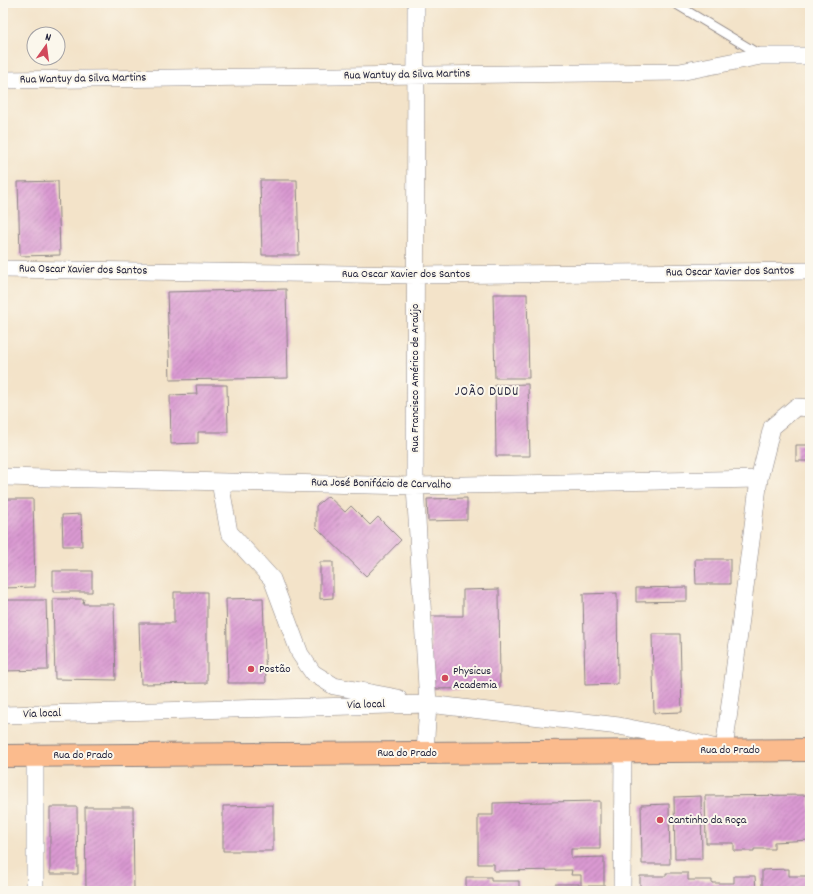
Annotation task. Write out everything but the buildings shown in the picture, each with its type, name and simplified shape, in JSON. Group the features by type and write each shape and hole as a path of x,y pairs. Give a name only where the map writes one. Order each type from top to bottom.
{"main road":[{"name":"Rua do Prado","path":"3,756 810,750"}],"street":[{"name":"Rua Francisco Américo de Araújo","path":"416,3 415,486 428,704 425,753"},
{"name":"Rua Wantuy da Silva Martins","path":"3,80 680,72 761,56 810,56"},
{"name":"Rua Oscar Xavier dos Santos","path":"3,269 415,275 810,271"},
{"path":"724,750 759,479 772,427 796,407 810,408"},
{"name":"Rua José Bonifácio de Carvalho","path":"3,477 415,486 759,479"},
{"path":"220,482 229,532 272,579 300,654 313,673 334,686 428,704"},
{"name":"Via local","path":"3,715 428,704 619,726 665,735 724,750"},
{"path":"622,891 623,751"},
{"path":"35,756 35,891"}],"lane":[{"path":"674,3 761,56"}],"place":[{"name":"Postão","path":"251,669"},
{"name":"Physicus Academia","path":"445,678"},
{"name":"Cantinho da Roça","path":"660,820"}],"district":[{"name":"JOÃO DUDU","path":"487,392"}]}
